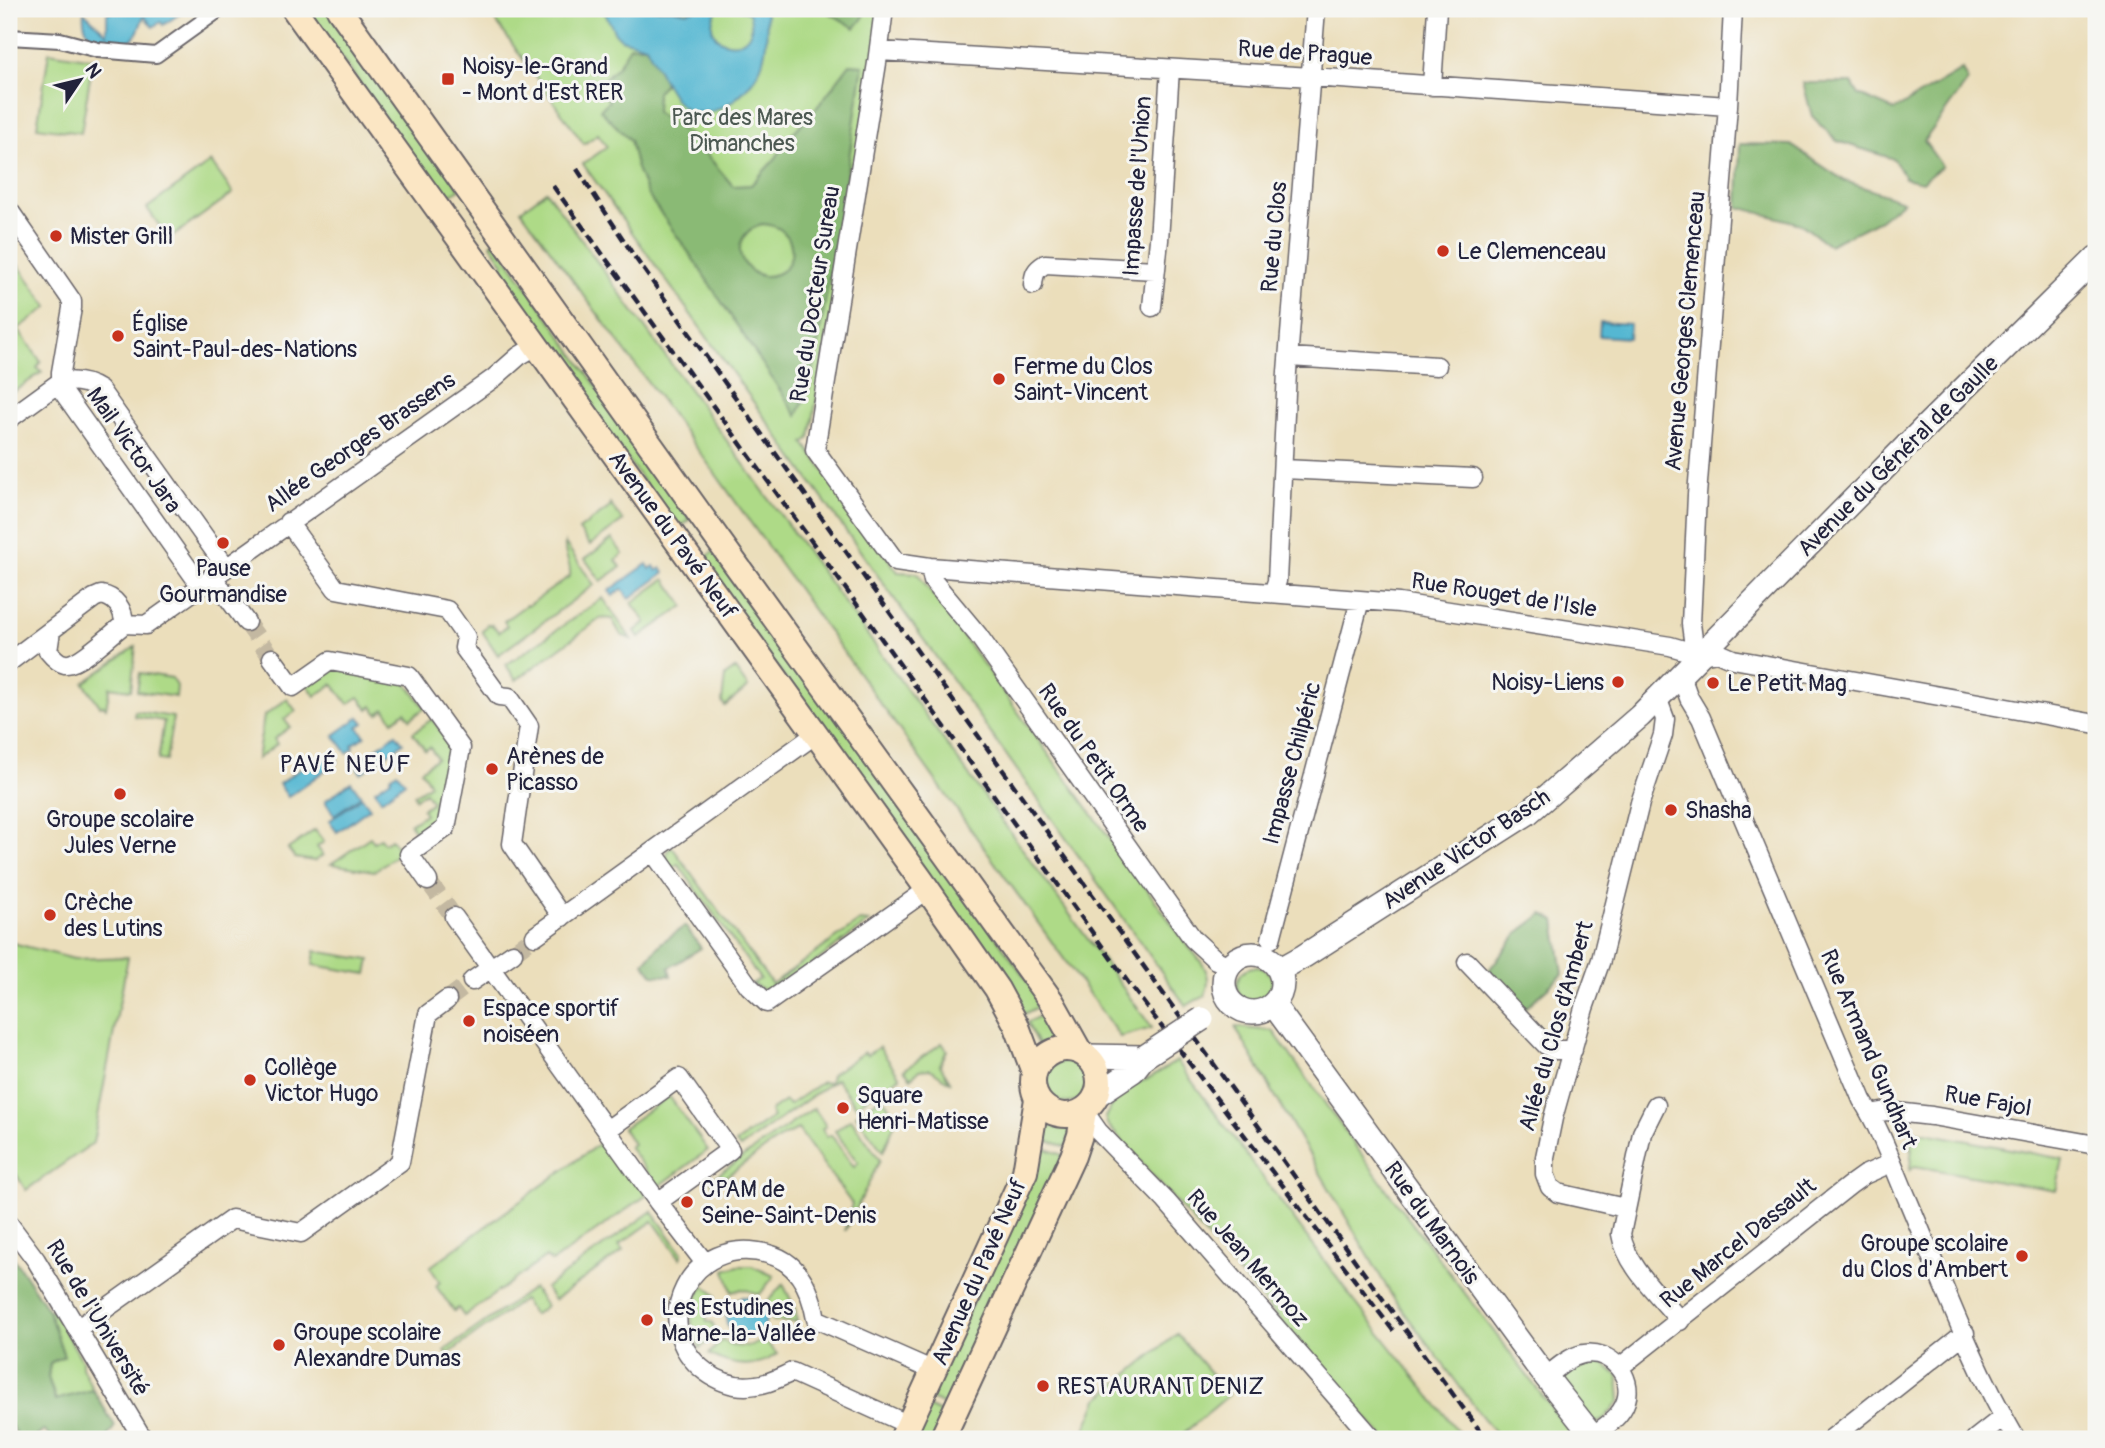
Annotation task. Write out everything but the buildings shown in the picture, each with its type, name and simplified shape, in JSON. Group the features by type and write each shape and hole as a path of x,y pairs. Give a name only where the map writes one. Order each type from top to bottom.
{"main road":[{"name":"Avenue du Pavé Neuf","path":"294,9 997,989 1016,1024 1034,1072"},
{"name":"Avenue du Pavé Neuf","path":"340,9 1052,1002 1083,1054"},
{"path":"1071,1049 1083,1054 1097,1069 1099,1078 1090,1103 1067,1116 1050,1112 1037,1100 1032,1082 1038,1064 1052,1051 1071,1049"},
{"name":"Avenue du Pavé Neuf","path":"906,1432 1025,1172 1037,1100"},
{"name":"Avenue du Pavé Neuf","path":"942,1439 1073,1156 1090,1103"}],"street":[{"path":"9,37 60,40 98,50 156,55 219,9"},
{"name":"Rue du Docteur Sureau","path":"884,9 815,450 896,562"},
{"name":"Rue du Clos","path":"1273,593 1277,581 1289,357 1317,9"},
{"path":"1432,86 1437,9"},
{"name":"Avenue Georges Clemenceau","path":"1701,655 1693,639 1691,625 1697,495 1728,106 1733,9"},
{"name":"Rue de Prague","path":"879,51 1728,106"},
{"name":"Impasse de l'Union","path":"1152,307 1170,69"},
{"path":"9,210 72,301 60,382 9,419"},
{"name":"Avenue du Général de Gaulle","path":"1701,655 2096,258"},
{"path":"1033,285 1034,274 1045,264 1155,270"},
{"name":"Allée Georges Brassens","path":"124,624 145,625 536,346"},
{"path":"1289,357 1437,366"},
{"name":"Mail Victor Jara","path":"213,576 100,390 92,384 69,380 60,382 66,398 213,576 246,622"},
{"path":"1283,469 1473,478"},
{"path":"288,522 336,589 447,610 466,637 464,648 499,696 509,697 529,726 512,844 562,917"},
{"name":"Rue Rouget de l'Isle","path":"896,562 930,568 1399,603 1670,646 1701,655 1717,652 1732,659 2096,724"},
{"name":"Rue du Petit Orme","path":"930,568 933,581 978,635 1194,939 1216,960 1230,966"},
{"path":"9,662 51,631 101,595 119,605 124,616 124,624 74,664 63,664 52,657 48,651 51,631"},
{"name":"Impasse Chilpéric","path":"1271,939 1360,600"},
{"name":"Avenue Victor Basch","path":"1279,970 1528,813 1658,700 1701,655"},
{"path":"272,658 293,687 330,661 410,676 461,748 446,828 409,854 428,881"},
{"name":"Rue Armand Gundhart","path":"1681,676 1862,1100 2003,1418 2016,1439"},
{"name":"Allée du Clos d’Ambert","path":"1625,1208 1558,1193 1550,1187 1545,1174 1545,1157 1553,1118 1584,1008 1601,960 1640,803 1664,735 1665,719 1658,700"},
{"path":"535,936 816,734"},
{"path":"653,852 753,991 767,1003 927,890"},
{"path":"454,917 658,1202 705,1263"},
{"path":"472,981 513,953"},
{"path":"1244,955 1268,958 1279,970 1282,984 1278,998 1266,1009 1241,1009 1231,1001 1224,982 1230,966 1244,955"},
{"path":"1467,962 1546,1045 1555,1050 1573,1050"},
{"path":"76,1329 232,1219 300,1233 400,1162 428,1014 447,1000"},
{"path":"1090,1103 1133,1071 1144,1056 1231,1001"},
{"name":"Rue du Marnois","path":"1273,1004 1546,1377 1594,1438"},
{"path":"1083,1054 1126,1058 1144,1056"},
{"path":"607,1130 679,1078 730,1150 658,1202"},
{"name":"Rue Jean Mermoz","path":"1090,1103 1098,1131 1166,1201 1373,1439"},
{"path":"1656,1105 1642,1133 1621,1234 1624,1248 1632,1262 1680,1321"},
{"name":"Rue Fajol","path":"1870,1114 1886,1111 1932,1116 2096,1145"},
{"name":"Rue Marcel Dassault","path":"1620,1367 1850,1185 1864,1175 1891,1163"},
{"name":"Rue de l'Université","path":"9,1224 36,1260 143,1439"},
{"path":"906,1432 792,1372 757,1385 733,1385 716,1379 696,1365 685,1349 678,1326 678,1311 684,1288 705,1263 717,1256 753,1249 776,1256 795,1270 807,1285 816,1319 934,1371"},
{"path":"1832,1439 1965,1333"},
{"path":"1546,1377 1581,1355 1601,1355 1620,1367 1628,1388 1626,1401 1616,1417 1594,1438"},
{"path":"1975,1439 2003,1418"}],"green space":[{"path":"307,9 329,9 460,189 442,199"},
{"name":"Parc des Mares Dimanches","path":"487,9 884,9 810,438 804,443 898,572 917,573 1202,963 1208,981 1205,995 1186,1006 583,164 607,147 598,134 584,144"},
{"path":"823,9 864,9 863,18 855,28"},
{"path":"630,46 646,46 666,82 657,92 656,112 692,137 733,186 751,185 775,159 850,64 863,65 811,385 797,416 647,194 630,140 600,110 609,101 597,85 617,67","holes":["762,224 775,227 790,241 790,260 785,268 776,274 757,274 743,261 741,243 747,233 756,226"]},
{"path":"49,52 93,59 81,133 37,127"},
{"path":"1962,70 1968,81 1924,141 1942,166 1922,182 1905,178 1894,159 1837,141 1812,116 1803,83 1852,83 1859,95 1894,110"},
{"path":"1740,144 1791,145 1845,181 1903,201 1880,220 1829,245 1801,224 1738,207"},
{"path":"211,162 233,193 169,239 147,208"},
{"path":"546,191 1152,1028 1120,1037 712,469 521,210"},
{"path":"495,241 690,520 677,529 494,272 504,264 491,244"},
{"path":"9,252 48,307 18,329 41,362 37,368 42,372 9,395"},
{"path":"610,504 623,521 590,545 579,530 610,507"},
{"path":"688,534 706,557 718,549 1044,1004 1024,1014 684,537"},
{"path":"612,539 623,554 616,560 621,567 601,581 585,559"},
{"path":"565,543 594,585 498,655 482,631 487,624 499,632 507,626 504,621 570,576"},
{"path":"665,579 684,606 639,637 635,631 646,622 632,603"},
{"path":"603,598 631,639 621,635 612,619 601,618 516,680 506,665"},
{"path":"136,646 131,690 110,687 106,708 100,706 84,683"},
{"path":"328,667 405,681 425,708 410,719 405,712 393,721 385,709 378,714 372,706 368,709 359,697 348,704 333,684 315,696 306,683"},
{"path":"735,669 748,687 725,706 722,702 725,676"},
{"path":"140,673 172,678 177,686 176,697 137,691"},
{"path":"287,699 296,711 284,719 290,727 274,739 277,744 257,759 264,716"},
{"path":"135,711 173,717 166,761 158,760 164,721 134,716"},
{"path":"432,719 452,746 438,824 420,838 410,824 425,814 422,809 432,802 425,792 416,799 414,795 430,784 421,770 437,758 430,747 425,750 413,733"},
{"path":"315,830 324,842 317,847 323,855 314,861 295,858 288,849"},
{"path":"370,837 374,842 380,838 384,843 391,839 401,852 374,871 331,864"},
{"path":"672,847 772,984 860,921 869,922 772,994 752,984 760,979 678,864 670,870 666,860 667,851"},
{"path":"1543,914 1555,920 1563,974 1524,1009 1489,970 1519,932"},
{"path":"685,926 701,948 669,968 671,976 653,975 644,963 661,943"},
{"path":"9,942 74,959 128,957 93,1143 26,1190 9,1163"},
{"path":"315,951 370,960 367,974 313,965"},
{"path":"1255,967 1268,972 1273,985 1268,998 1255,1003 1242,998 1237,985 1242,972"},
{"path":"1048,1011 1062,1036 1038,1045 1027,1023"},
{"path":"1235,1027 1273,1031 1390,1194 1575,1439 1499,1439 1392,1296"},
{"path":"942,1043 947,1050 940,1065 951,1083 930,1069 919,1070 911,1078 904,1070"},
{"path":"879,1047 900,1077 881,1090 876,1083 873,1085 877,1091 856,1106 836,1079 740,1148 736,1143 773,1117 770,1111 785,1101 789,1105 822,1082 829,1083 831,1075 864,1052 867,1055"},
{"path":"1067,1061 1082,1067 1088,1082 1082,1097 1067,1103 1052,1097 1046,1082 1052,1067"},
{"path":"1177,1061 1352,1298 1464,1439 1385,1439 1107,1124 1105,1117 1123,1088 1148,1079"},
{"path":"669,1096 708,1150 658,1187 629,1147 633,1144 623,1128"},
{"path":"882,1097 897,1118 883,1152 856,1115"},
{"path":"814,1108 826,1126 822,1129 827,1137 831,1135 854,1167 858,1163 835,1131 851,1119 880,1160 846,1230 852,1204 798,1129 783,1136 714,1185 710,1180"},
{"path":"1046,1125 1071,1129 1067,1147 1042,1139"},
{"path":"1915,1131 2063,1159 2056,1191 1915,1166 1910,1170"},
{"path":"607,1138 647,1195 552,1262 546,1257 464,1316 458,1308 454,1311 436,1286 440,1282 430,1267"},
{"path":"1041,1147 1063,1155 949,1407 930,1399"},
{"path":"652,1211 682,1253 680,1258 653,1221 619,1245 623,1251 554,1300 545,1288"},
{"path":"9,1251 48,1310 64,1356 50,1363 48,1377 55,1400 93,1390 115,1426 106,1439 51,1439 44,1430 34,1439 19,1439 9,1422"},
{"path":"752,1266 774,1276 760,1294 742,1289 732,1292 725,1270"},
{"path":"783,1284 795,1308 797,1322 772,1321 767,1302"},
{"path":"704,1285 716,1296 706,1312 707,1322 712,1322 717,1335 700,1348 693,1331 692,1315 695,1301"},
{"path":"533,1288 546,1306 534,1315 523,1300 448,1354 444,1351"},
{"path":"48,1310 52,1310 82,1360 82,1367 93,1390 56,1400 48,1377 50,1363 64,1356"},
{"path":"1177,1334 1229,1395 1184,1433 1181,1439 1081,1439 1098,1399"},
{"path":"722,1340 743,1347 764,1340 777,1354 760,1363 743,1365 726,1362 709,1354"},
{"path":"1582,1362 1602,1362 1618,1376 1620,1401 1602,1421 1594,1423 1559,1380 1564,1373"},
{"path":"926,1406 945,1415 934,1439 911,1439"}],"water":[{"path":"112,9 187,9 163,25 161,22 153,27 144,16 135,36 127,43 109,46 100,44 87,32 84,12 107,34 107,13 112,12"},
{"path":"603,9 672,9 687,12 696,9 718,9 712,23 714,33 720,40 729,43 739,42 747,37 751,28 749,13 741,9 765,9 766,36 762,63 750,84 730,103 705,113 693,112 682,107 672,95 646,46 621,39"},
{"path":"1600,322 1630,324 1629,338 1599,336"},
{"path":"647,564 650,569 654,566 657,571 661,568 664,573 629,599 622,589 613,596 609,591"},
{"path":"359,717 364,723 358,727 365,736 352,745 354,748 347,753 334,735"},
{"path":"396,734 403,743 361,773 355,764"},
{"path":"332,753 338,761 288,797 279,784 307,764 311,768"},
{"path":"397,772 405,782 381,800 375,790"},
{"path":"351,782 361,796 334,815 325,801"},
{"path":"362,797 370,808 337,832 329,821"},
{"path":"746,1297 760,1303 766,1317 760,1331 746,1337 732,1331 726,1317 732,1303"}],"tunnel":[{"path":"246,622 272,658"},
{"path":"428,881 454,917"},
{"path":"513,953 535,936"},
{"path":"447,1000 472,981"}],"railway":[{"path":"577,169 636,259 1371,1283 1486,1439"},
{"path":"553,186 1130,985 1395,1333"}],"place":[{"name":"Noisy-le-Grand - Mont d'Est RER","path":"448,79"},
{"name":"Mister Grill","path":"56,236"},
{"name":"Le Clemenceau","path":"1443,251"},
{"name":"Église Saint-Paul-des-Nations","path":"118,336"},
{"name":"Ferme du Clos Saint-Vincent","path":"999,379"},
{"name":"Pause Gourmandise","path":"223,543"},
{"name":"Noisy-Liens","path":"1618,682"},
{"name":"Le Petit Mag","path":"1713,683"},
{"name":"Arènes de Picasso","path":"492,769"},
{"name":"Groupe scolaire Jules Verne","path":"120,794"},
{"name":"Shasha","path":"1671,810"},
{"name":"Crèche des Lutins","path":"50,915"},
{"name":"Espace sportif noiséen","path":"469,1021"},
{"name":"Collège Victor Hugo","path":"250,1080"},
{"name":"Square Henri-Matisse","path":"843,1108"},
{"name":"CPAM de Seine-Saint-Denis","path":"687,1202"},
{"name":"Groupe scolaire du Clos d'Ambert","path":"2022,1256"},
{"name":"Les Estudines Marne-la-Vallée","path":"647,1320"},
{"name":"Groupe scolaire Alexandre Dumas","path":"279,1345"},
{"name":"RESTAURANT DENIZ","path":"1043,1386"}],"district":[{"name":"PAVÉ NEUF","path":"346,764"}]}
